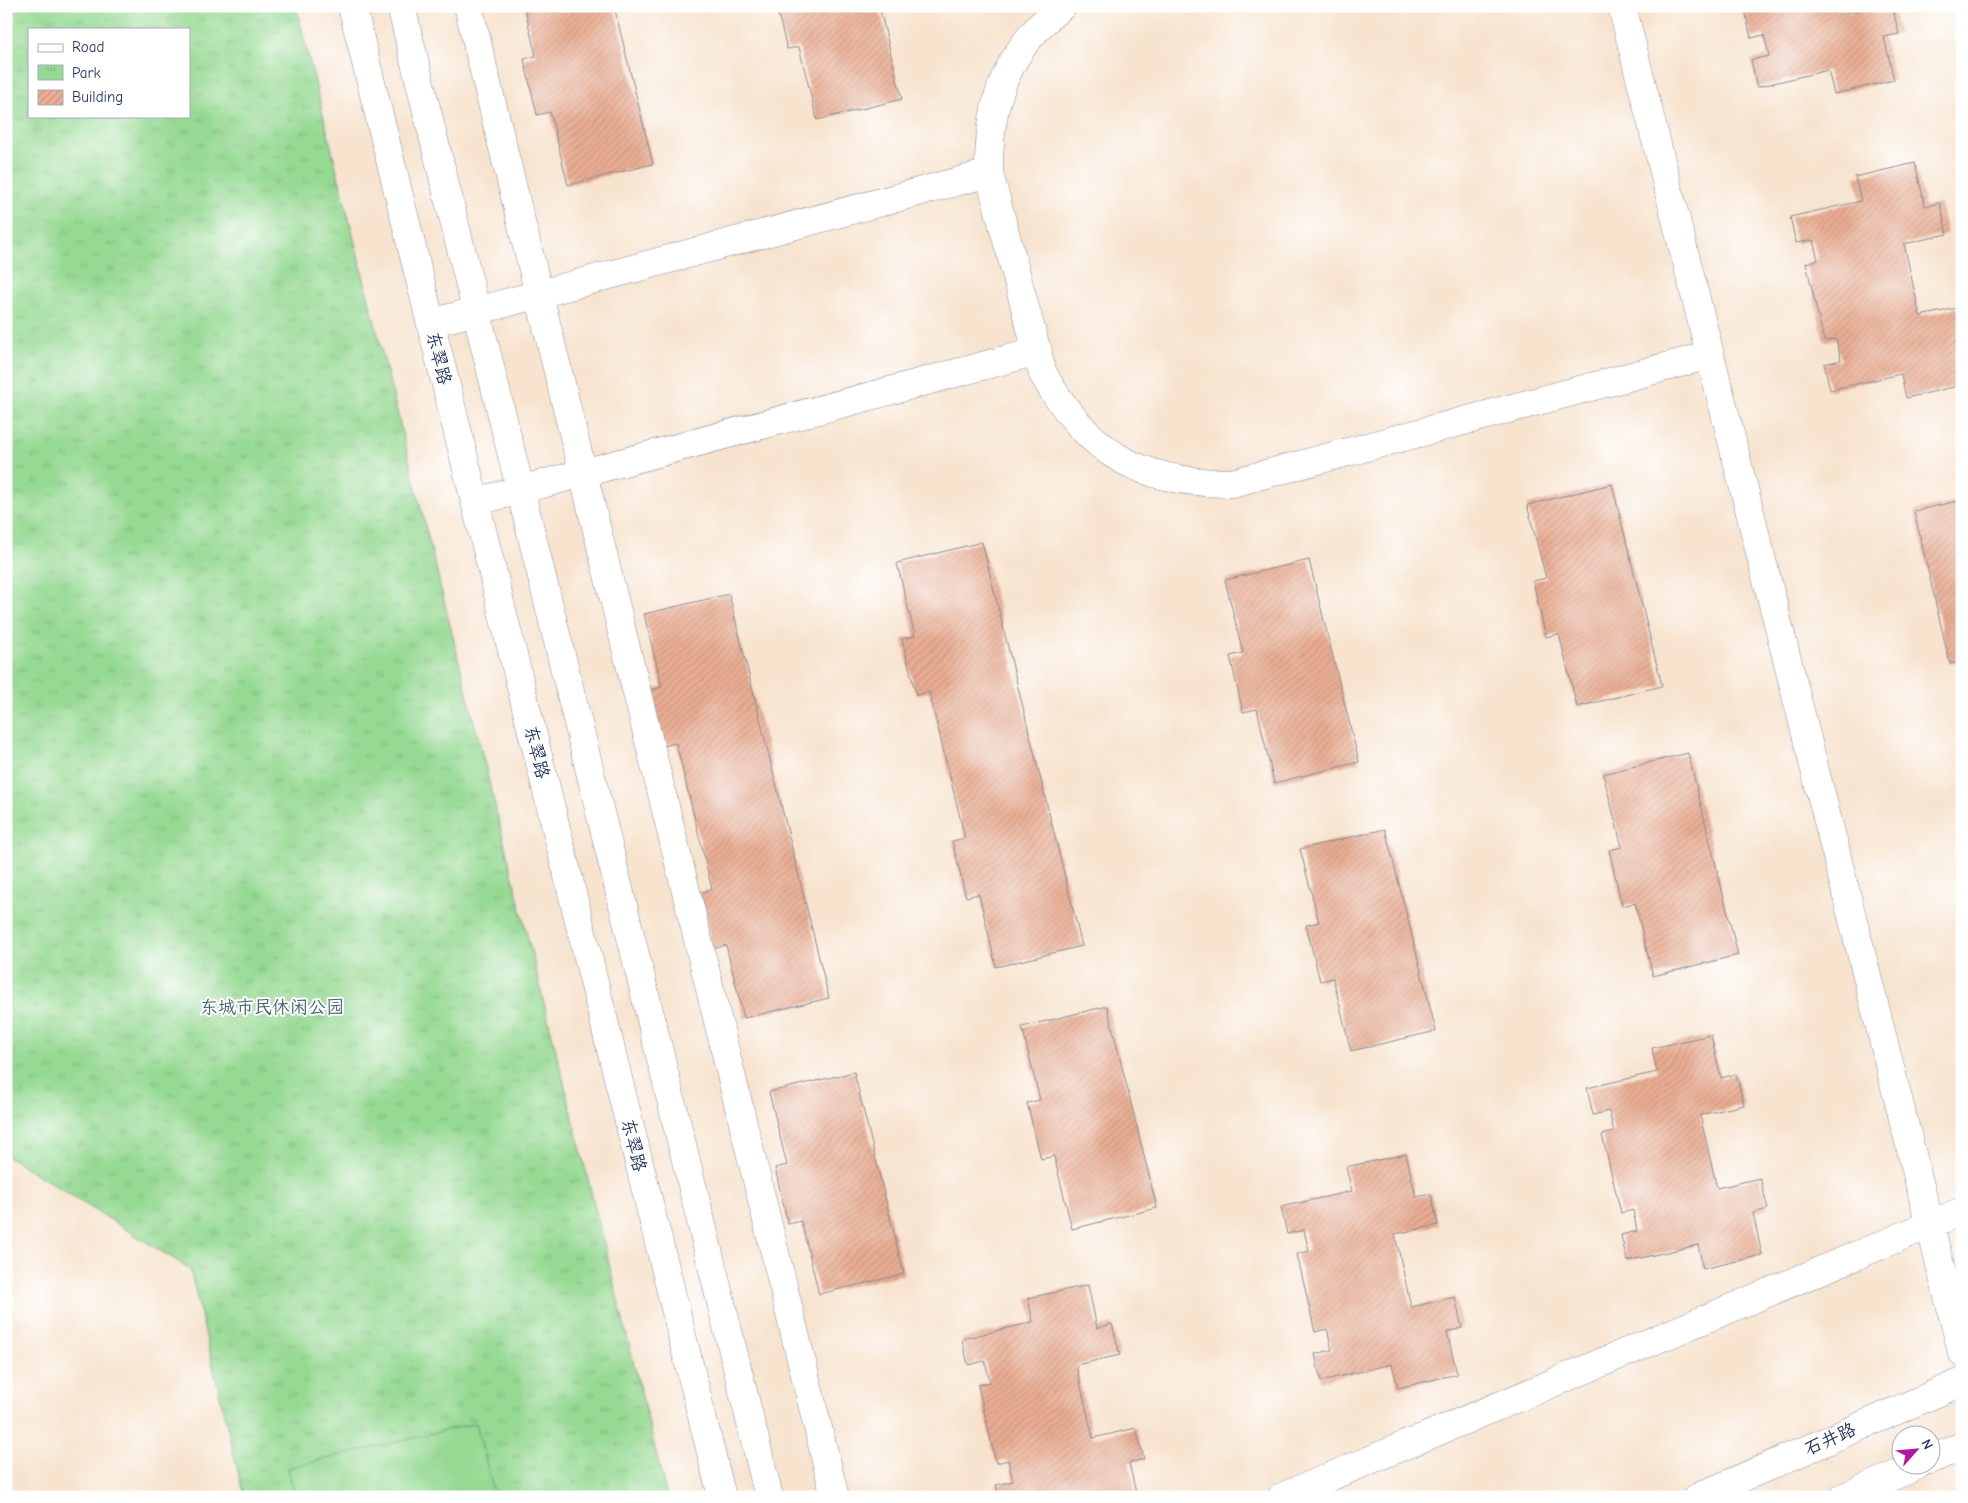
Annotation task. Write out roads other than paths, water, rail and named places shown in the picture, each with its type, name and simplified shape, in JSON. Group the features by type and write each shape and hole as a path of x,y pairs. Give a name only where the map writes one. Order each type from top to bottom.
{"street":[{"name":"东翠路","path":"352,6 722,1497"},
{"path":"400,6 769,1497"},
{"path":"468,6 835,1497"},
{"path":"1062,6 1049,16 1029,37 1013,61 1000,88 992,115 989,173 1043,374 1058,399 1076,422 1096,442 1120,459 1174,480 1232,483 1710,355"},
{"path":"1622,6 1962,1352"},
{"path":"431,323 989,173"},
{"path":"475,502 1038,351"},
{"path":"1282,1497 1962,1211"},
{"name":"石井路","path":"1698,1497 1962,1382"},
{"path":"1940,1456 1962,1446"},
{"path":"1844,1497 1893,1476"}],"park label":[{"name":"东城市民休闲公园","path":"272,1007"}]}
